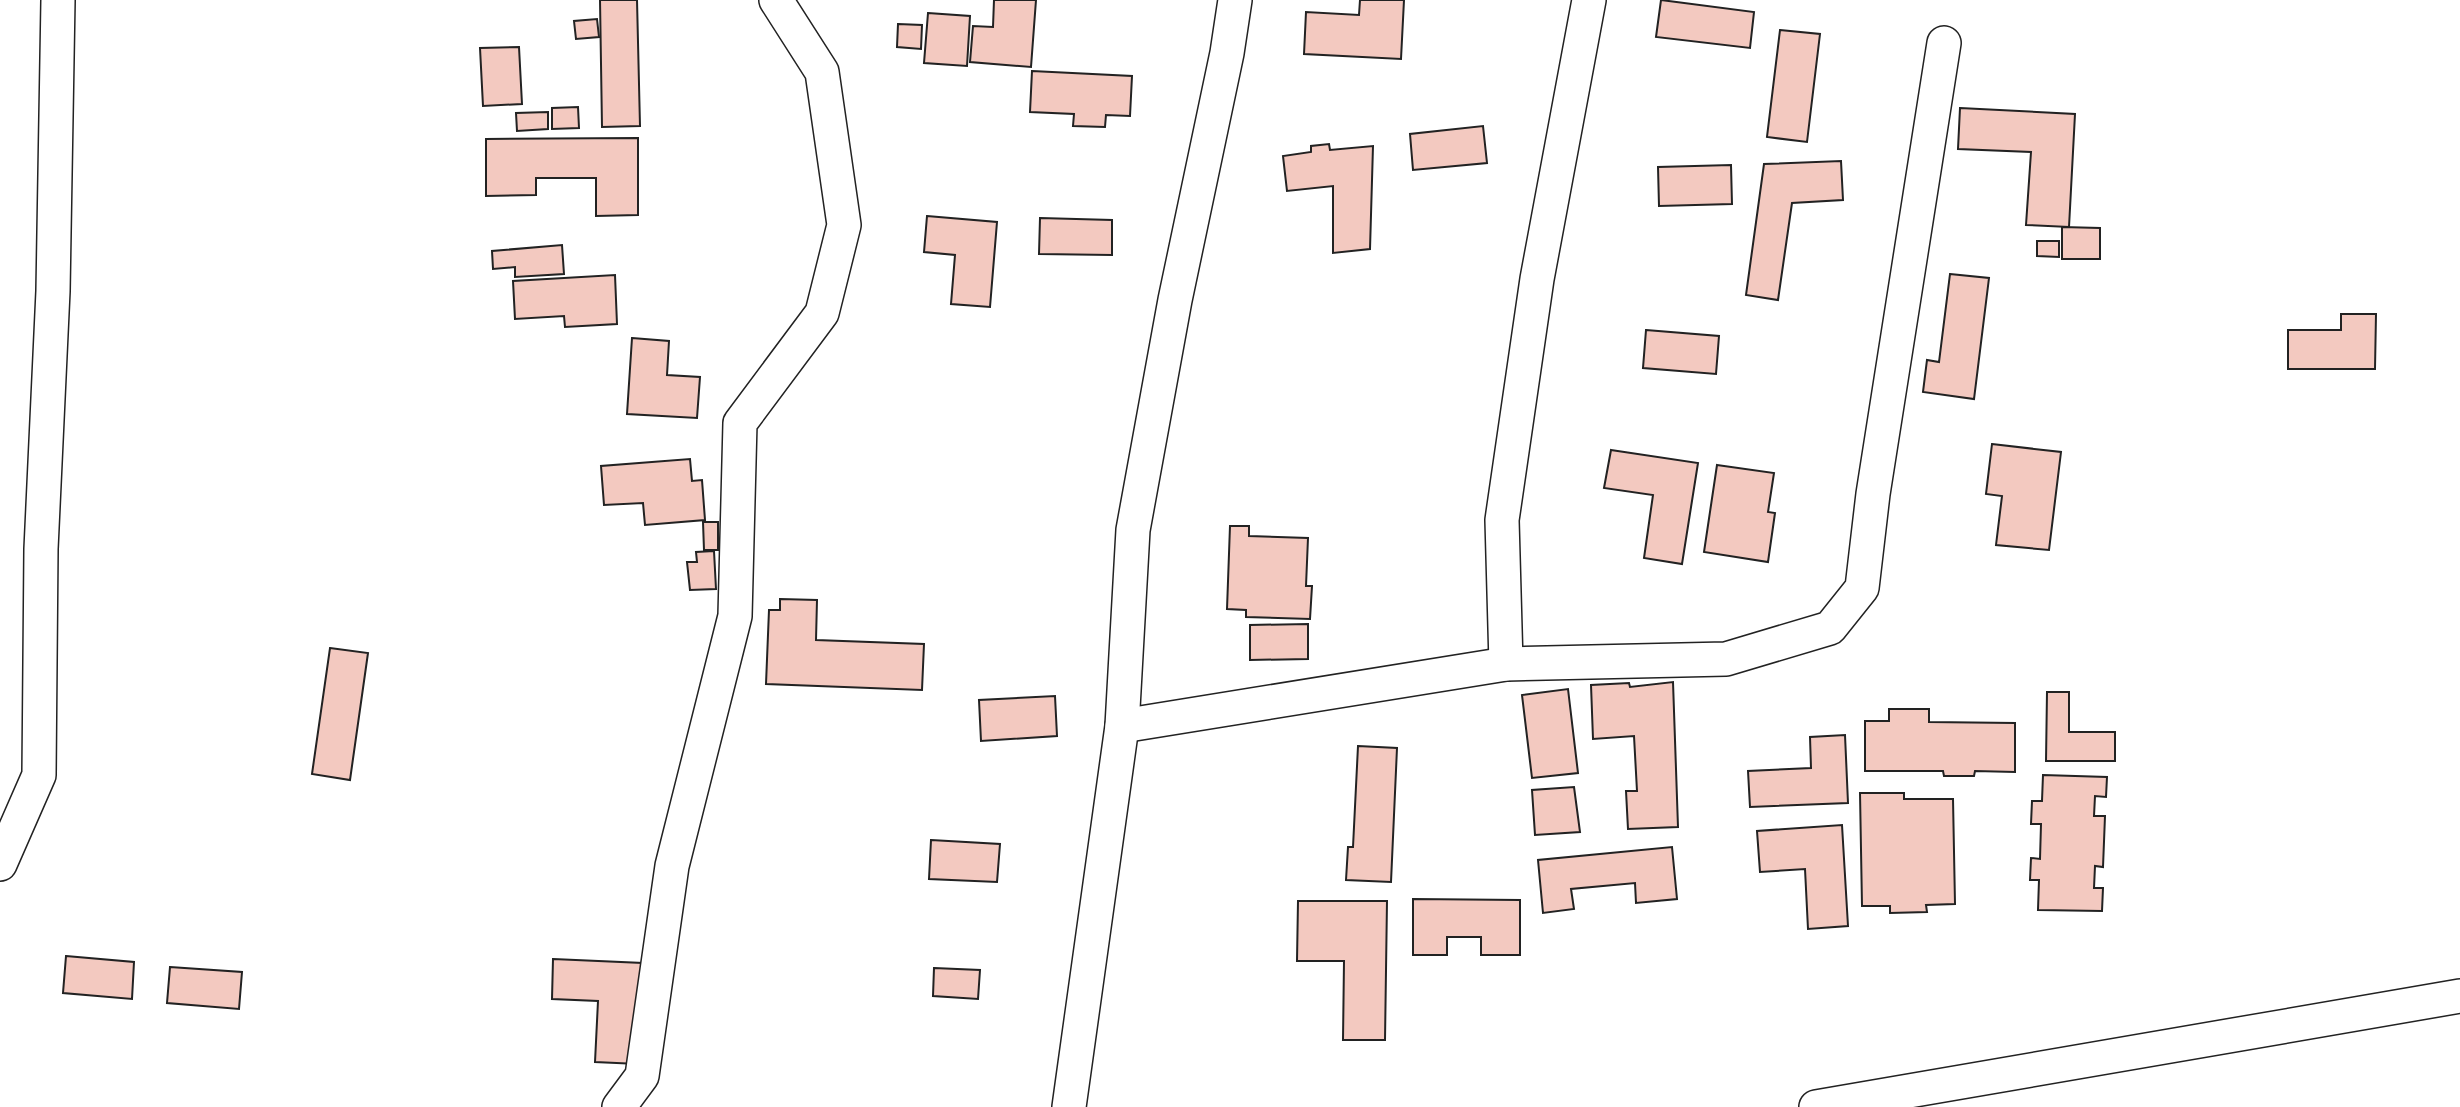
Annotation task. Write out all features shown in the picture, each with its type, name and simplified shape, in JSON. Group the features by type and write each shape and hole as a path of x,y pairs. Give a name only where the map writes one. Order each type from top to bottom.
{"street":[{"path":"0,864 39,775 41,549 53,291 58,0"},
{"path":"619,1107 642,1076 672,866 735,616 740,423 822,313 845,225 822,72 775,0"},
{"path":"1069,1107 1122,726 1133,530 1175,300 1227,54 1235,0"},
{"path":"1506,664 1503,520 1537,279 1589,0"},
{"path":"1122,726 1506,664 1726,659 1830,628 1862,588 1873,494 1944,43"},
{"path":"1816,1107 2460,996"}],"building":[{"path":"600,0 637,0 640,126 602,127"},
{"path":"994,0 1036,0 1031,67 970,62 973,26 993,27"},
{"path":"1360,0 1404,0 1401,59 1304,54 1306,12 1359,15"},
{"path":"1661,0 1754,12 1750,48 1656,37"},
{"path":"928,13 970,16 967,66 924,63"},
{"path":"597,19 599,37 576,39 574,21"},
{"path":"898,24 922,25 921,49 897,47"},
{"path":"1780,30 1820,34 1807,142 1767,137"},
{"path":"519,47 522,104 483,106 480,48"},
{"path":"1032,71 1132,76 1130,116 1106,115 1105,127 1073,126 1074,114 1030,112"},
{"path":"578,107 579,128 552,129 552,108"},
{"path":"1960,108 2075,114 2069,227 2026,225 2031,152 1958,149"},
{"path":"548,112 548,129 517,131 516,113"},
{"path":"1483,126 1487,163 1413,170 1410,134"},
{"path":"638,138 638,215 596,216 596,178 536,178 536,195 486,196 486,139"},
{"path":"1329,144 1330,150 1373,146 1370,249 1333,253 1333,186 1287,191 1283,156 1311,152 1311,146"},
{"path":"1841,161 1843,200 1792,203 1778,300 1746,295 1764,164"},
{"path":"1731,165 1732,204 1659,206 1658,167"},
{"path":"927,216 997,222 990,307 951,304 955,255 924,252"},
{"path":"1040,218 1112,220 1112,255 1039,254"},
{"path":"2062,227 2100,228 2100,259 2062,259"},
{"path":"2037,241 2059,241 2059,257 2037,256"},
{"path":"562,245 564,274 515,277 515,267 493,269 492,251"},
{"path":"1950,274 1989,278 1974,399 1923,392 1927,360 1939,362"},
{"path":"615,275 617,324 565,327 564,316 515,319 513,281"},
{"path":"2341,314 2376,314 2375,369 2288,369 2288,330 2341,330"},
{"path":"1646,330 1719,336 1716,374 1643,368"},
{"path":"632,338 669,341 667,375 700,377 697,418 627,414"},
{"path":"1992,444 2061,452 2049,550 1996,545 2002,496 1986,494"},
{"path":"1611,450 1698,463 1682,564 1644,558 1653,495 1604,488"},
{"path":"690,459 692,481 702,480 705,520 645,525 643,503 604,505 601,466"},
{"path":"1717,465 1774,473 1768,512 1775,513 1768,562 1704,552"},
{"path":"703,522 718,522 718,550 704,550"},
{"path":"1230,526 1249,526 1249,536 1308,538 1306,586 1312,586 1310,619 1246,617 1246,610 1227,609"},
{"path":"714,551 716,589 690,590 687,562 697,562 696,552"},
{"path":"780,599 817,600 816,640 924,644 922,690 766,684 769,610 780,610"},
{"path":"1308,624 1308,659 1250,660 1250,625"},
{"path":"330,648 368,653 350,780 312,774"},
{"path":"1673,682 1678,827 1628,829 1626,791 1637,791 1634,736 1593,739 1591,685 1629,683 1630,687"},
{"path":"1568,689 1578,773 1532,778 1522,695"},
{"path":"2047,692 2069,692 2069,732 2115,732 2115,761 2046,761"},
{"path":"1055,696 1057,736 981,741 979,700"},
{"path":"1889,709 1929,709 1929,722 2015,723 2015,772 1975,771 1974,776 1944,776 1943,771 1865,771 1865,721 1889,721"},
{"path":"1845,735 1848,803 1750,807 1748,771 1811,768 1810,737"},
{"path":"1358,746 1397,748 1391,882 1346,880 1348,847 1353,847"},
{"path":"2043,775 2107,777 2106,797 2095,796 2094,816 2105,816 2103,867 2095,866 2094,888 2103,888 2102,911 2038,910 2039,880 2030,880 2031,858 2040,859 2041,824 2031,824 2032,801 2042,801"},
{"path":"1574,787 1580,832 1535,835 1532,790"},
{"path":"1860,793 1904,793 1904,799 1953,799 1955,904 1926,905 1927,912 1890,913 1890,906 1862,906"},
{"path":"1842,825 1848,926 1808,929 1805,869 1760,872 1757,831"},
{"path":"931,840 1000,844 997,882 929,879"},
{"path":"1672,847 1677,899 1636,903 1635,883 1571,889 1574,909 1543,913 1538,860"},
{"path":"1413,899 1520,900 1520,955 1481,955 1481,937 1447,937 1447,955 1413,955"},
{"path":"1298,901 1387,901 1385,1040 1343,1040 1344,961 1297,961"},
{"path":"66,956 134,962 132,999 63,993"},
{"path":"553,959 643,963 638,1064 595,1062 598,1001 552,999"},
{"path":"170,967 242,972 239,1009 167,1003"},
{"path":"934,968 980,970 978,999 933,996"}]}
